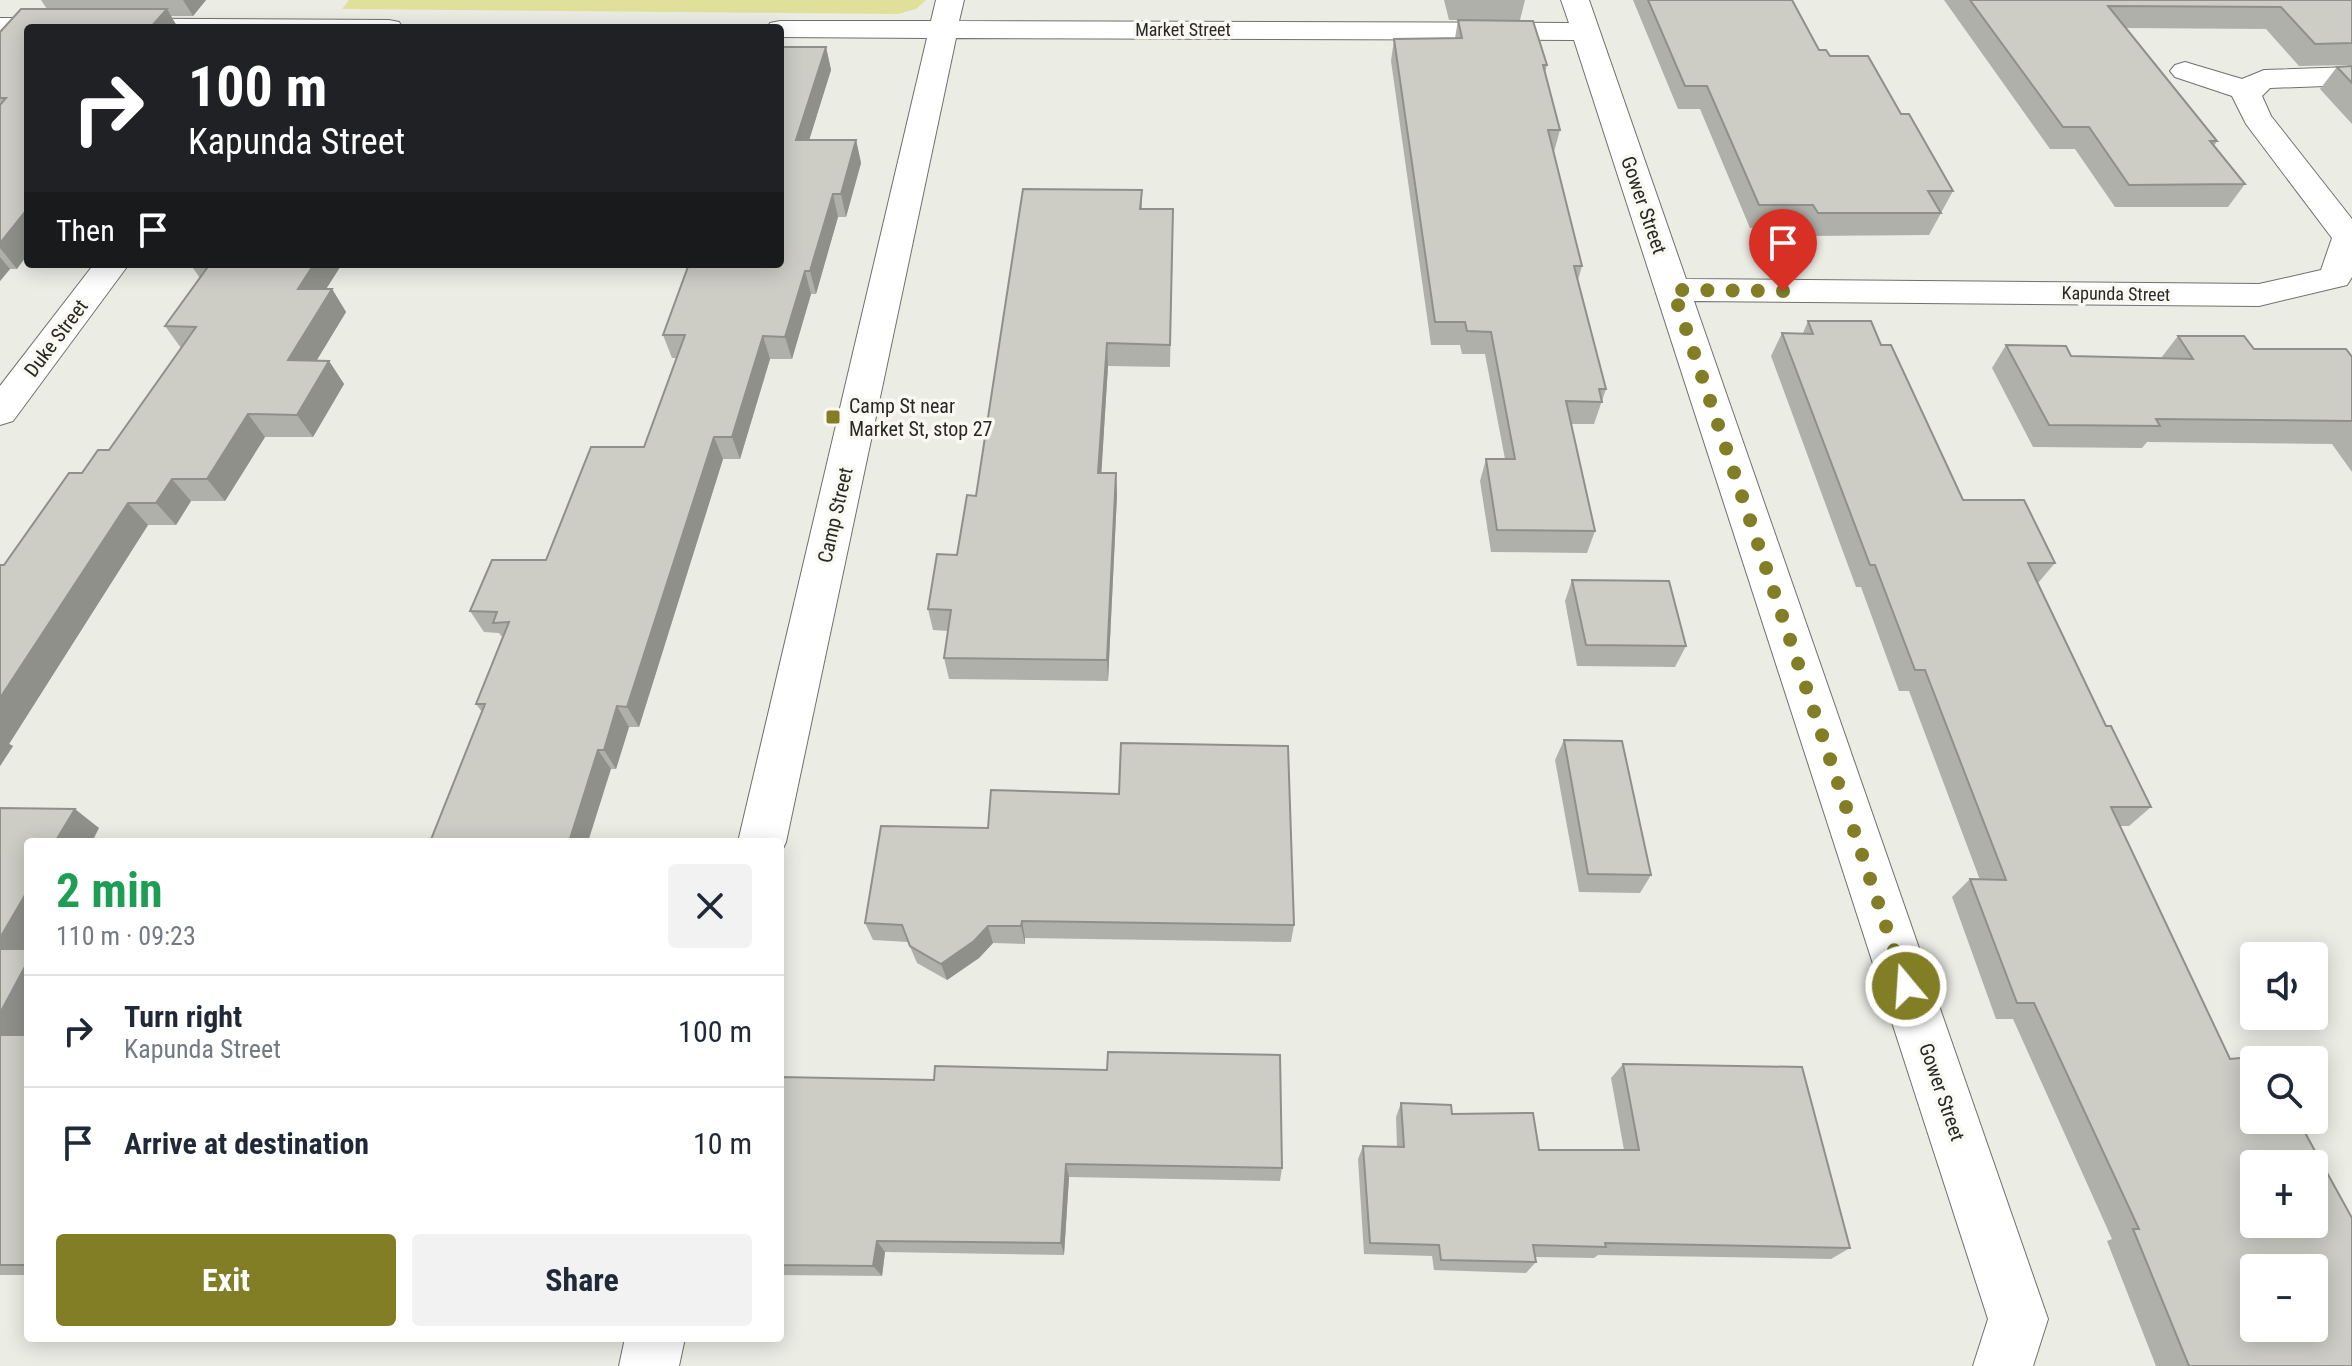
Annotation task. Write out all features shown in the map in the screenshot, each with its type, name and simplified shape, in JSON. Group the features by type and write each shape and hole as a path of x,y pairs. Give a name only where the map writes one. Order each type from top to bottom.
{"street":[{"path":"300,24 319,0"},
{"name":"Market Street","path":"784,29 947,15 1580,16"},
{"name":"Camp Street","path":"763,838 947,15"},
{"name":"Gower Street","path":"1580,16 1673,290 2010,1343"},
{"path":"0,26 24,26"},
{"path":"2185,71 2248,91 2257,83 2274,78 2352,76"},
{"name":"Kapunda Street","path":"1673,290 2259,295 2335,277 2349,237 2257,118 2248,91"},
{"name":"Duke Street","path":"0,412 109,268"},
{"path":"649,1366 654,1342"}],"shaded area":[{"path":"349,0 926,0 916,9 898,14 342,9"}],"building":[{"path":"1648,0 1792,0 1819,50 1826,50 1830,56 1868,56 1901,114 1909,114 1953,191 1928,191 1941,213 1818,213 1813,205 1759,205 1707,86 1685,86"},
{"path":"1970,0 2352,0 2352,43 2315,44 2281,7 2108,6 2217,141 2210,141 2245,184 2129,185 2089,127 2063,127"},
{"path":"21,9 167,9 154,24 24,24 24,213 0,243 0,105 6,98 0,98 0,32"},
{"path":"1458,20 1533,21 1547,65 1543,65 1560,130 1548,130 1582,266 1574,266 1606,389 1599,389 1602,402 1566,401 1595,531 1497,530 1486,459 1515,459 1491,332 1467,331 1465,322 1435,322 1394,39 1462,38"},
{"path":"784,47 826,47 796,140 856,140 841,194 833,194 810,271 805,271 785,337 763,336 732,437 714,437 627,707 617,706 604,750 598,750 570,838 432,838 485,704 476,704 509,622 493,623 497,612 470,611 492,560 546,560 591,447 644,447 685,335 663,335 688,268 784,268"},
{"path":"2352,66 2352,83 2337,67"},
{"path":"1023,189 1142,190 1140,209 1173,209 1170,345 1107,343 1098,473 1116,473 1107,660 944,658 951,610 928,609 937,554 957,555 967,495 976,496"},
{"path":"207,268 311,268 298,289 332,289 288,360 329,361 297,415 248,414 207,479 172,479 156,503 128,503 0,698 0,565 4,565 69,473 82,473 98,450 109,450 196,327 165,326"},
{"path":"1808,321 1871,321 1881,345 1891,345 1963,500 2024,500 2055,563 2028,563 2106,726 2111,726 2151,807 2111,807 2230,1059 2240,1058 2240,1134 2306,1134 2315,1150 2240,1150 2240,1238 2328,1238 2328,1174 2352,1218 2352,1366 2189,1366 2133,1229 2139,1229 2034,1003 2017,1003 1970,879 2006,880 1925,670 1915,670 1875,565 1870,565 1782,333 1813,334"},
{"path":"2178,336 2244,336 2254,349 2346,349 2352,357 2352,421 2156,419 2160,426 2049,425 2006,345 2066,346 2071,356 2193,359"},
{"path":"1572,580 1669,581 1686,646 1586,645"},
{"path":"1564,740 1622,741 1651,875 1588,874"},
{"path":"1121,743 1288,746 1294,925 1022,921 1021,926 988,926 974,941 941,964 910,946 902,925 865,923 881,826 988,828 991,790 1119,794"},
{"path":"0,808 75,809 57,838 24,838 24,897 0,938"},
{"path":"0,949 24,949 24,968 0,1013"},
{"path":"0,1035 24,1035 24,1265 0,1265"},
{"path":"1108,1052 1280,1055 1282,1168 1066,1164 1061,1243 877,1241 873,1266 784,1265 784,1077 934,1080 935,1066 1107,1070"},
{"path":"1623,1064 1802,1067 1850,1248 1605,1243 1606,1247 1533,1245 1536,1262 1441,1260 1439,1245 1370,1243 1363,1146 1404,1147 1401,1103 1451,1105 1452,1114 1533,1113 1539,1150 1639,1150"}],"place":[{"name":"Camp St near Market St, stop 27","path":"833,417"}],"route":[{"path":"1783,291 1673,290 1906,986"}]}
